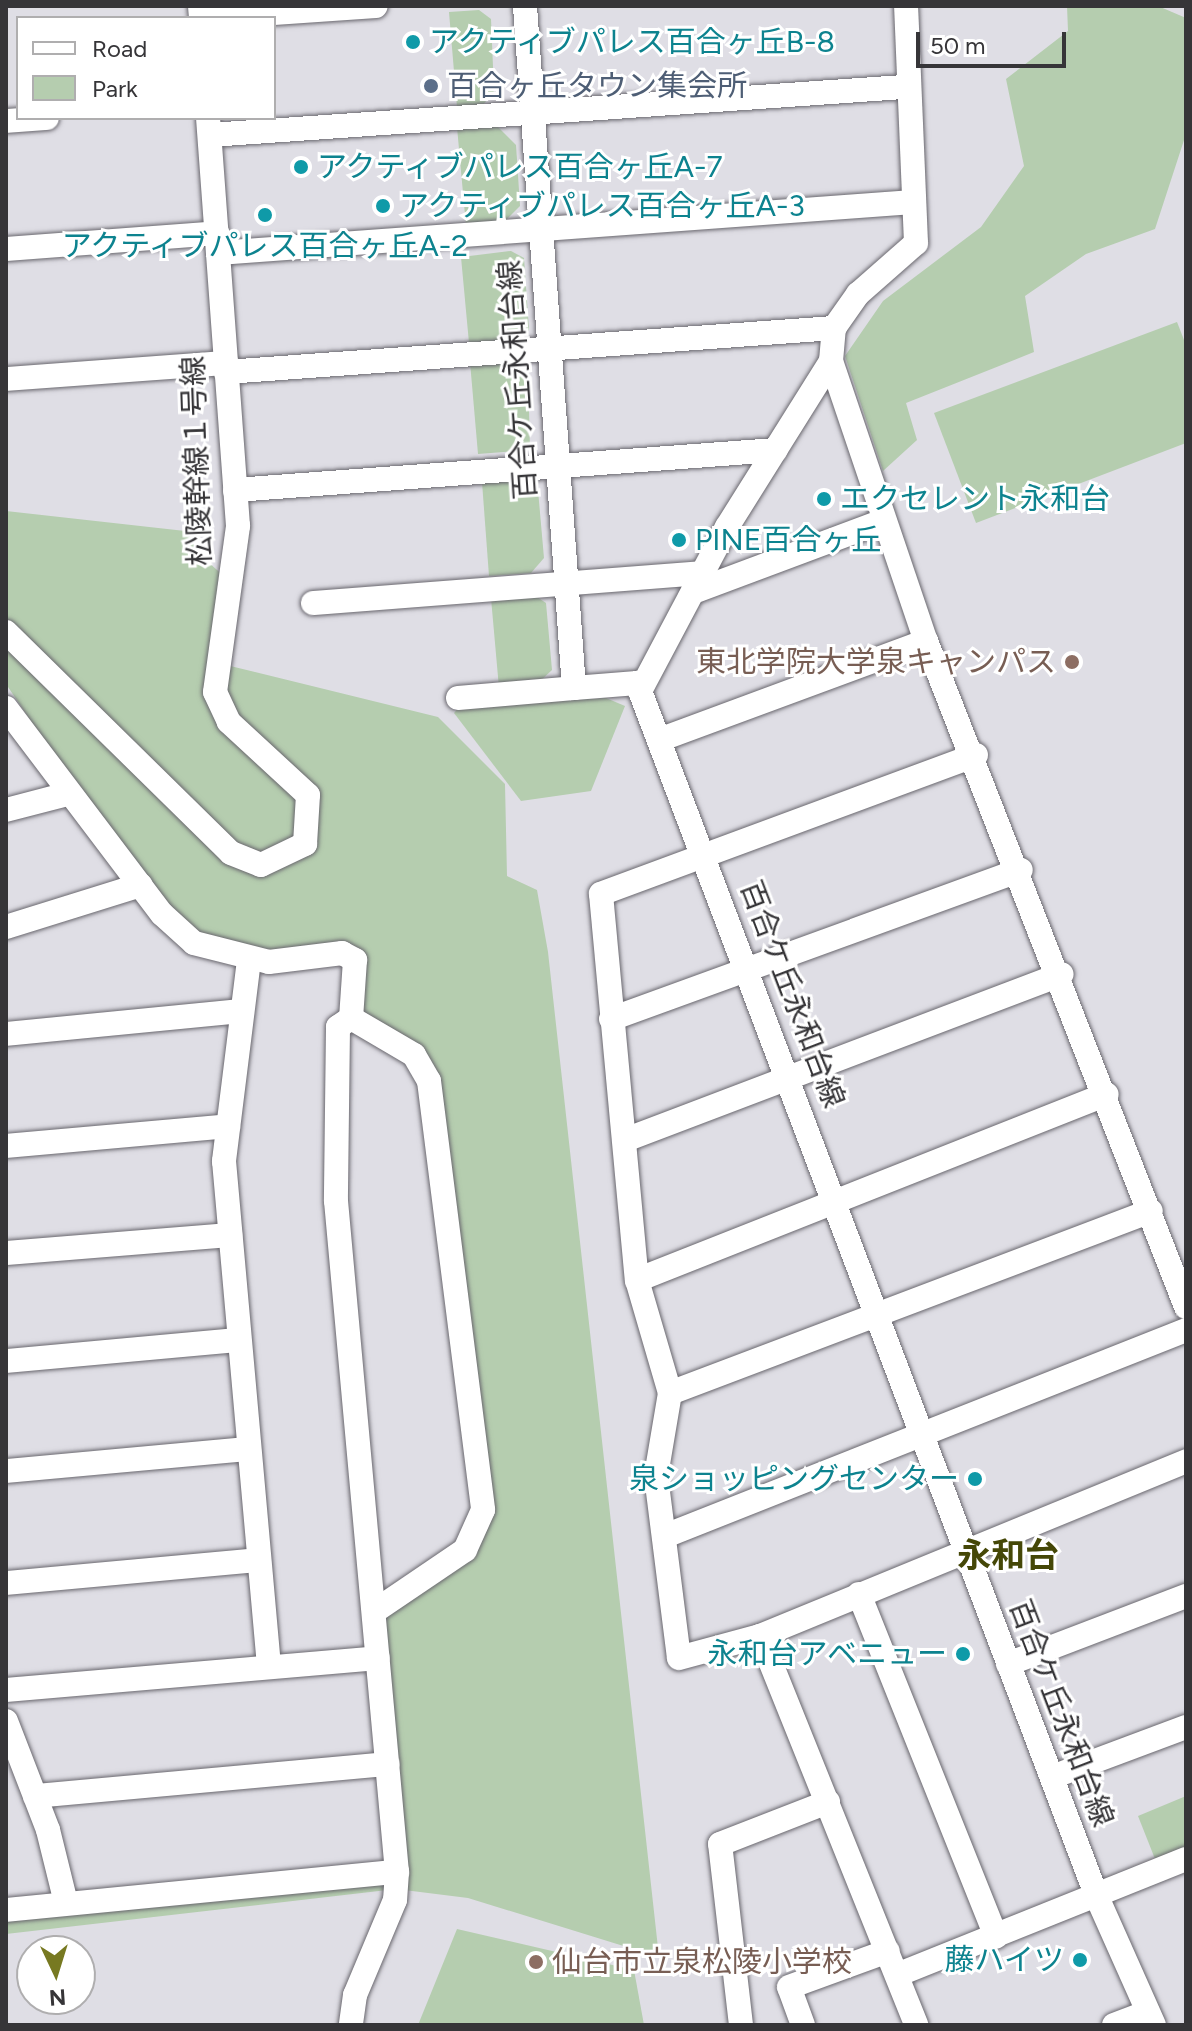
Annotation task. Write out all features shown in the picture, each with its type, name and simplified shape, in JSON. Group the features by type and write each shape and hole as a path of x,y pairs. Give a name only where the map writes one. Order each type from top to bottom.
{"street":[{"path":"230,16 376,6"},
{"name":"百合ケ丘永和台線","path":"525,6 538,231 574,688"},
{"path":"906,6 904,87 916,243 858,294 834,328 831,361 926,641 976,755 1062,974 1186,1307"},
{"path":"209,126 530,115 904,87"},
{"name":"松陵幹線１号線","path":"6,632 231,853 261,865 294,854 310,828 308,795 229,722 215,692 233,584 235,490 209,126"},
{"path":"6,249 538,231 913,202"},
{"path":"6,379 548,353 834,328"},
{"path":"640,691 698,583 831,361"},
{"path":"235,490 776,450"},
{"path":"313,603 565,583 698,583 883,521"},
{"path":"659,740 926,641"},
{"path":"458,698 637,683 640,691"},
{"name":"百合ケ丘永和台線","path":"640,691 705,854 745,970 837,1197 964,1549 1097,1897 1151,2018"},
{"path":"6,708 68,794 141,885 194,943 249,960 342,953 355,960 351,1018"},
{"path":"976,755 601,894 637,1280 670,1393 656,1476 679,1658 760,1636 964,1549 1186,1461"},
{"path":"6,810 68,794"},
{"path":"611,1019 1021,870"},
{"path":"6,927 141,885"},
{"path":"249,960 228,1126 230,1235 269,1666"},
{"path":"625,1140 791,1082 1062,974"},
{"path":"6,1034 242,1011"},
{"path":"351,1018 338,1027 336,1201 397,1872 395,1900 355,1995 351,2025"},
{"path":"351,1018 414,1055 429,1081 483,1510 465,1550 375,1611"},
{"path":"637,1280 837,1197 1107,1094"},
{"path":"6,1146 228,1126"},
{"path":"670,1393 879,1311 1151,1211"},
{"path":"6,1253 230,1235"},
{"path":"665,1536 1186,1330"},
{"path":"6,1361 239,1340"},
{"path":"6,1471 249,1449"},
{"path":"6,1583 259,1560"},
{"path":"859,1594 996,1937"},
{"path":"1008,1664 1186,1596"},
{"path":"760,1636 916,2025"},
{"path":"6,1690 378,1658"},
{"path":"6,1721 35,1796 66,1903"},
{"path":"1052,1777 1186,1727"},
{"path":"35,1796 388,1764"},
{"path":"741,2025 720,1844 828,1802"},
{"path":"897,1975 1186,1859"},
{"path":"6,1910 397,1872"},
{"path":"803,2025 789,1987 888,1951"},
{"path":"1114,2025 1151,2018"}],"green space":[{"path":"1067,6 1158,6 1186,18 1186,134 1155,229 1086,254 1025,296 1034,352 906,403 917,440 883,471 845,356 883,301 981,227 1024,166 1006,79 1068,31"},
{"path":"479,10 491,19 494,91 483,105 457,107 449,12"},
{"path":"495,124 516,145 520,206 503,223 466,226 457,127"},
{"path":"511,251 524,258 529,330 523,338 469,343 461,257"},
{"path":"1177,322 1186,345 1186,443 976,523 934,413"},
{"path":"515,358 528,370 530,450 478,454 470,362"},
{"path":"523,479 538,490 544,558 531,573 489,576 482,482"},
{"path":"6,511 194,532 200,555 233,584 218,663 438,717 505,784 507,876 537,890 548,952 659,1957 468,1898 396,1889 6,1934 6,1912 394,1872 375,1611 465,1550 483,1509 432,1062 351,1018 354,960 232,958 141,885 6,684"},
{"path":"531,593 546,603 552,670 537,684 499,688 491,598"},
{"path":"606,698 625,706 591,791 521,801 454,713 461,705"},
{"path":"1186,1796 1186,1852 1157,1864 1138,1816"},
{"name":"仙台市立泉松陵小学校","path":"457,1929 634,1970 644,2025 418,2025"}],"place":[{"name":"アクティブパレス百合ヶ丘B-8","path":"413,42"},
{"name":"百合ヶ丘タウン集会所","path":"431,86"},
{"name":"アクティブパレス百合ヶ丘A-7","path":"301,167"},
{"name":"アクティブパレス百合ヶ丘A-3","path":"383,206"},
{"name":"アクティブパレス百合ヶ丘A-2","path":"265,215"},
{"name":"エクセレント永和台","path":"824,499"},
{"name":"PINE百合ヶ丘","path":"679,540"},
{"name":"東北学院大学泉キャンパス","path":"1072,662"},
{"name":"泉ショッピングセンター","path":"975,1479"},
{"name":"永和台アベニュー","path":"963,1654"},
{"name":"藤ハイツ","path":"1080,1960"},
{"name":"仙台市立泉松陵小学校","path":"536,1962"}],"district":[{"name":"永和台","path":"1008,1556"}]}
